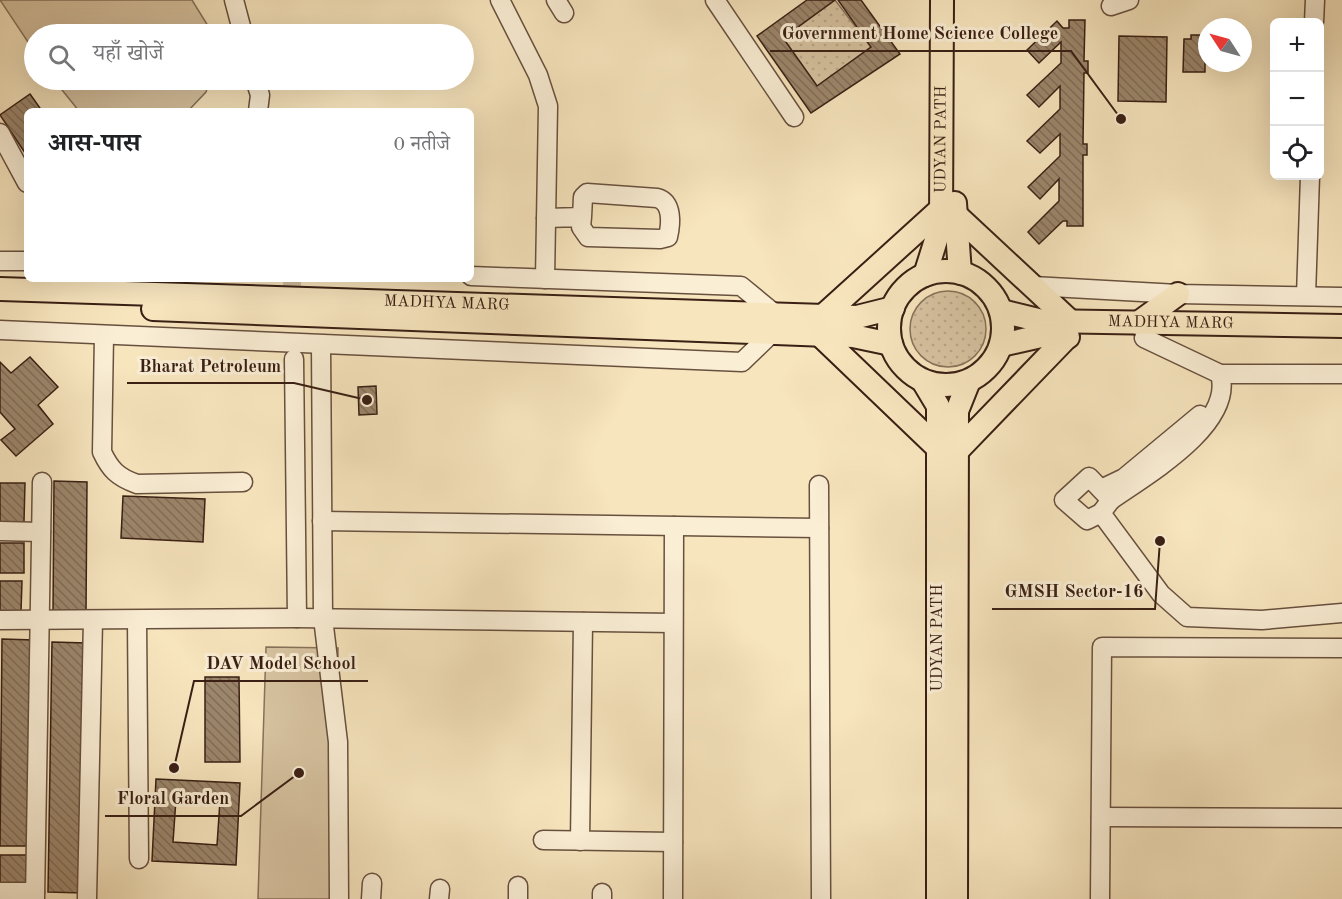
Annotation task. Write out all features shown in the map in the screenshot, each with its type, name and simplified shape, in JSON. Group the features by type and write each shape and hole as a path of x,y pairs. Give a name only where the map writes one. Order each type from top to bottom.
{"main road":[{"name":"UDYAN PATH","path":"942,0 948,211 960,273"},
{"name":"UDYAN PATH","path":"925,275 941,224 948,211 954,0"},
{"path":"948,211 1033,286 1069,329 947,450 822,325 948,211"},
{"path":"934,272 960,273 976,279 989,290 1001,311 1003,335 1001,345 990,366 969,381 935,385 923,381 898,360 891,344 889,322 893,308 904,290 925,275 934,272"},
{"name":"MADHYA MARG","path":"0,289 822,325 893,308"},
{"path":"1141,330 1178,294"},
{"name":"MADHYA MARG","path":"0,303 774,323"},
{"name":"MADHYA MARG","path":"1001,311 1069,329"},
{"name":"MADHYA MARG","path":"822,325 853,336 891,344"},
{"name":"MADHYA MARG","path":"1001,345 1069,329 1342,326"},
{"name":"MADHYA MARG","path":"1141,330 1342,341"},
{"name":"UDYAN PATH","path":"923,381 938,406 947,450 957,899"},
{"name":"UDYAN PATH","path":"938,899 947,450 957,411 969,381"}],"street":[{"path":"234,0 240,24"},
{"path":"715,0 794,117"},
{"path":"1111,6 1129,0"},
{"path":"1314,18 1315,0"},
{"path":"501,1 538,75 548,106 544,279"},
{"path":"0,133 24,177"},
{"path":"1306,296 1310,180"},
{"path":"587,193 657,198 664,200 668,205 668,237 660,239 588,237 581,227 582,217 583,197 587,193"},
{"path":"546,218 582,217"},
{"path":"0,261 24,261"},
{"path":"0,330 742,362 774,323 741,286 474,276"},
{"path":"1033,286 1178,294 1342,297"},
{"path":"1141,330 1220,374 1342,374"},
{"path":"104,336 102,452 110,469 122,479 136,483 243,482"},
{"path":"321,345 323,618 338,742 339,899"},
{"path":"294,359 297,618"},
{"path":"1220,374 1209,406 1124,478 1104,501 1161,594 1187,617 1262,620 1342,613"},
{"path":"0,892 35,896 42,482"},
{"path":"819,485 821,899"},
{"path":"322,521 819,528"},
{"path":"673,899 674,526"},
{"path":"0,531 41,532"},
{"path":"0,620 323,618 673,623"},
{"path":"87,899 93,620"},
{"path":"137,620 139,859"},
{"path":"580,841 583,622"},
{"path":"1100,899 1102,647 1342,648"},
{"path":"1101,817 1342,818"},
{"path":"543,840 673,842"}],"shaded area":[{"path":"0,0 192,0 207,24 24,24 24,36"},
{"path":"835,0 871,47 817,86 783,38"},
{"path":"62,90 207,90 191,108 77,108"},
{"path":"948,291 962,294 975,302 983,315 986,329 983,343 975,356 962,364 948,367 934,364 921,356 913,343 910,329 913,315 921,302 934,294"},
{"path":"266,647 338,648 335,899 258,899"}],"building":[{"path":"807,0 835,0 783,38 817,86 871,47 838,0 861,0 900,54 811,113 757,36"},
{"path":"1069,20 1085,20 1084,61 1088,61 1088,73 1084,73 1083,144 1087,144 1087,155 1083,155 1083,226 1067,226 1067,221 1063,221 1039,244 1028,232 1059,201 1059,179 1040,199 1028,187 1060,156 1060,134 1040,153 1027,141 1060,109 1060,86 1039,107 1027,95 1061,63 1061,42 1039,63 1027,50 1057,21 1063,28 1069,28"},
{"path":"1191,35 1198,35 1198,72 1183,72 1184,39 1191,39"},
{"path":"1119,36 1167,37 1166,102 1118,101"},
{"path":"30,94 40,108 24,108 24,151 0,115"},
{"path":"30,357 58,387 38,405 53,424 16,456 1,440 15,429 0,412 0,362 11,373"},
{"path":"376,386 377,414 359,415 358,387"},
{"path":"54,481 87,482 86,613 53,615"},
{"path":"0,483 25,483 24,522 0,522"},
{"path":"123,496 205,499 203,542 121,538"},
{"path":"0,543 24,543 24,573 0,573"},
{"path":"0,581 22,581 21,612 0,612"},
{"path":"2,639 34,640 29,846 0,846"},
{"path":"52,642 87,643 83,893 48,892"},
{"path":"205,677 239,677 240,762 205,762"},
{"path":"156,779 240,783 236,865 152,861","holes":["176,799 220,801 217,845 173,842"]},
{"path":"0,855 31,855 31,886 0,886"}],"tunnel":[{"path":"292,282 293,358"}],"place":[{"name":"Government Home Science College","path":"1121,119"},
{"name":"Bharat Petroleum","path":"367,400"},
{"name":"GMSH Sector-16","path":"1160,541"},
{"name":"DAV Model School","path":"174,768"},
{"name":"Floral Garden","path":"299,773"}]}
